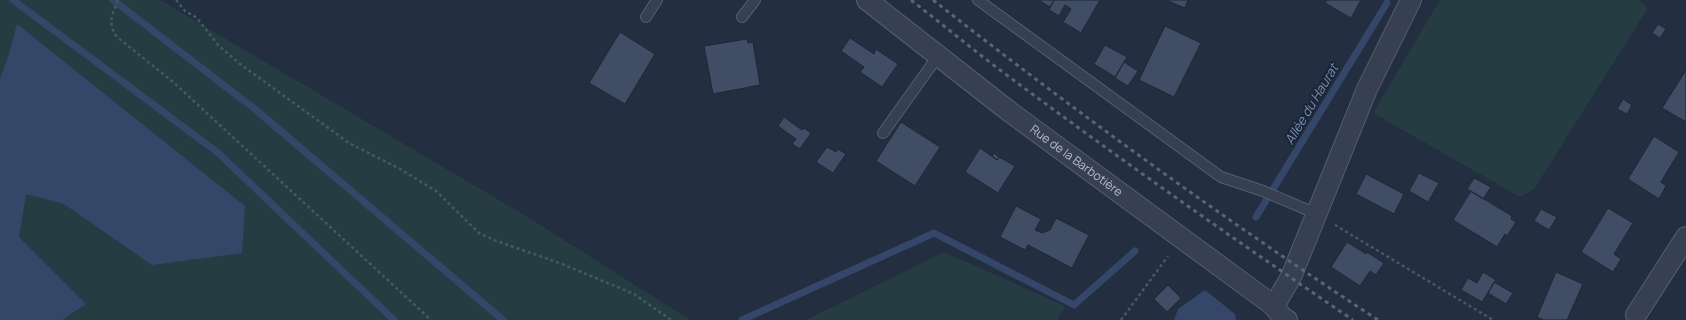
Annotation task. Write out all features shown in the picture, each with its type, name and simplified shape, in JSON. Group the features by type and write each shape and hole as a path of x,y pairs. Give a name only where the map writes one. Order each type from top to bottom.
{"street":[{"name":"Rue de la Barbotière","path":"867,0 1010,112 1281,313"},
{"path":"1281,313 1291,278 1368,89 1411,0"},
{"path":"1636,315 1686,237"}],"lane":[{"path":"646,16 656,0"},
{"path":"742,17 755,0"},
{"path":"978,0 1221,178 1282,198 1317,214"},
{"path":"883,133 938,56"}],"path":[{"path":"118,0 110,20 111,29 117,38 172,81 431,320"},
{"path":"176,0 185,11 198,18 218,45 240,64 349,143 400,168 436,191 480,233 494,240 562,264 634,294 671,320"},
{"path":"1317,214 1493,320"},
{"path":"1121,320 1169,255 1186,243"}],"green space":[{"path":"0,0 160,0 531,219 690,320 0,320"},
{"path":"1440,0 1639,0 1648,8 1534,189 1520,197 1373,113"},
{"path":"944,252 1065,306 1057,320 806,320"}],"water":[{"path":"17,24 245,206 242,253 152,265 64,204 26,194 19,237 86,304 62,320 0,320 0,79 9,54"},
{"path":"1205,290 1235,314 1236,320 1174,320 1178,309"}],"building":[{"path":"1054,0 1050,7 1040,1"},
{"path":"1054,0 1100,0 1081,33 1063,22 1071,9 1065,5 1059,16 1049,10"},
{"path":"1168,0 1188,0 1185,8"},
{"path":"1327,0 1361,0 1351,18 1325,3"},
{"path":"1658,24 1666,29 1660,38 1652,33"},
{"path":"1165,26 1201,43 1174,97 1139,80"},
{"path":"620,32 655,54 625,104 589,83"},
{"path":"850,38 874,54 876,49 898,64 882,87 860,72 864,67 841,51"},
{"path":"747,39 748,43 753,42 760,85 713,94 704,46"},
{"path":"1105,45 1127,57 1115,77 1094,64"},
{"path":"1124,62 1138,71 1128,86 1115,78"},
{"path":"1686,70 1686,122 1662,108"},
{"path":"1623,99 1632,105 1627,114 1617,109"},
{"path":"784,117 802,130 804,128 811,133 800,149 792,144 796,139 778,126"},
{"path":"901,122 940,147 915,186 876,161"},
{"path":"1654,136 1679,152 1661,182 1666,186 1659,199 1628,179"},
{"path":"827,147 836,152 838,149 846,154 833,173 816,162"},
{"path":"980,148 997,160 999,157 1015,166 998,193 965,172"},
{"path":"994,153 999,157 997,160 992,156"},
{"path":"1419,173 1439,183 1428,202 1409,191"},
{"path":"1366,174 1404,194 1394,214 1356,194"},
{"path":"1474,178 1491,187 1483,199 1467,189"},
{"path":"1471,191 1512,216 1511,219 1516,222 1507,236 1505,234 1497,247 1453,220"},
{"path":"1016,206 1041,219 1035,230 1042,233 1050,230 1056,218 1089,235 1072,268 1028,245 1025,250 1000,237"},
{"path":"1608,208 1633,223 1614,254 1621,259 1613,272 1581,252"},
{"path":"1541,209 1557,217 1549,230 1534,221"},
{"path":"1347,242 1384,263 1376,275 1370,271 1360,286 1331,267"},
{"path":"1483,272 1496,280 1482,302 1461,290 1468,278 1477,283"},
{"path":"1556,272 1583,284 1567,320 1544,320 1537,317"},
{"path":"1494,282 1513,293 1506,304 1488,293"},
{"path":"1168,285 1181,298 1167,312 1154,299"}],"waterway":[{"path":"13,0 217,152 394,320"},
{"path":"113,0 256,110 503,320"},
{"name":"Allée du Haurat","path":"1256,217 1387,3"},
{"path":"742,320 934,233 1074,305 1135,251"}],"railway":[{"path":"911,0 992,64 1090,136 1353,320"},
{"path":"933,0 1042,84 1152,165 1264,244 1378,320"}]}
